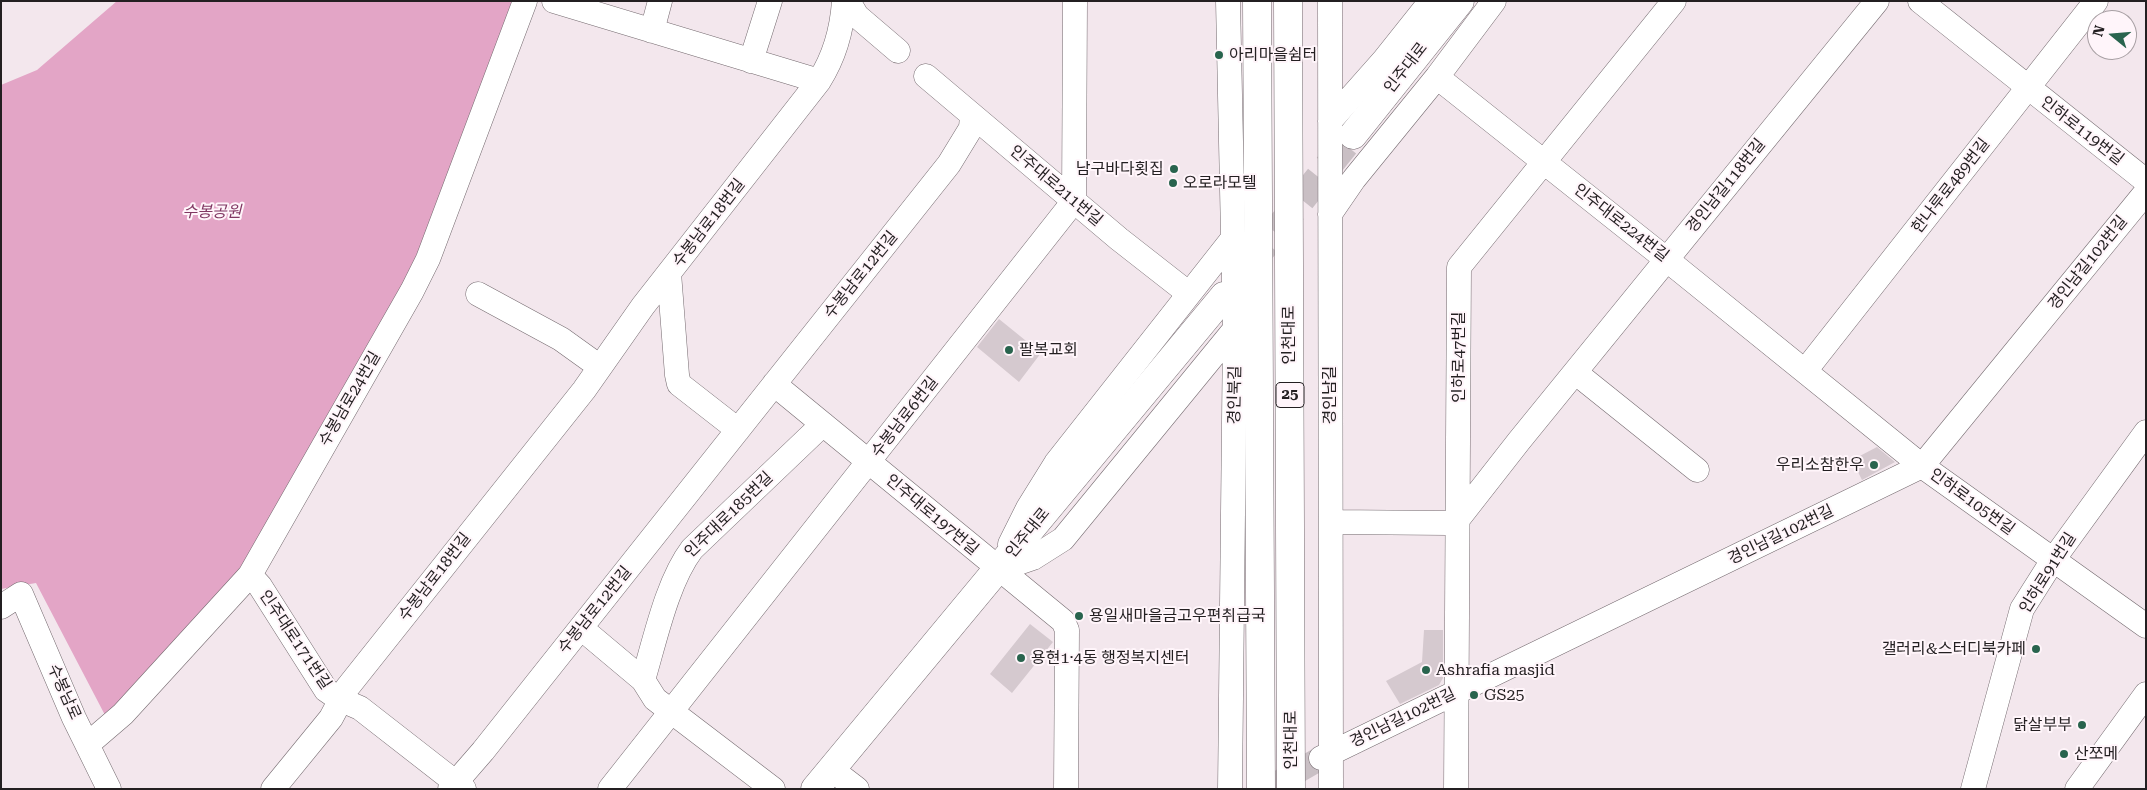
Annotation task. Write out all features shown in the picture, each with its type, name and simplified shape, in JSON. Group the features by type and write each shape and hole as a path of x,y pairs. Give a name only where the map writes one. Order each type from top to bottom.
{"main road":[{"name":"인천대로","path":"1257,1 1261,789"},
{"name":"인천대로","path":"1288,1 1291,789"},
{"name":"인주대로","path":"1353,135 1460,1"},
{"name":"인주대로","path":"823,779 1224,296"},
{"path":"1291,734 1308,789"}],"street":[{"name":"수봉남로24번길","path":"88,744 123,714 250,575 412,291 428,259 525,1"},
{"path":"554,1 819,81"},
{"path":"652,31 660,1"},
{"path":"751,61 770,1"},
{"path":"846,1 857,16 898,51"},
{"name":"수봉남로18번길","path":"273,789 331,718 348,688 600,367 669,272 819,81 838,42 846,1"},
{"path":"1074,202 1075,1"},
{"name":"경인북길","path":"1228,1 1235,330 1230,789"},
{"name":"경인남길","path":"1330,1 1331,522 1326,755 1331,789"},
{"path":"1330,121 1384,60 1431,1"},
{"path":"1330,214 1354,179 1437,77 1494,1"},
{"name":"인하로47번길","path":"1456,789 1459,267 1674,1"},
{"name":"경인남길118번길","path":"1458,519 1507,455 1576,373 1666,259 1877,1"},
{"name":"인하로119번길","path":"1920,1 2023,85 2146,181"},
{"name":"한나루로489번길","path":"1805,371 2023,85 2096,1"},
{"name":"인주대로211번길","path":"926,76 1074,202 1188,293"},
{"name":"인주대로224번길","path":"1437,77 1805,371"},
{"name":"수봉남로12번길","path":"456,787 949,164 971,128 972,114"},
{"name":"경인남길102번길","path":"1326,755 1922,466 2146,192"},
{"name":"수봉남로6번길","path":"610,789 1074,202"},
{"path":"998,570 1028,508 1056,463 1234,237"},
{"path":"669,272 677,375 680,384 738,430"},
{"path":"478,294 561,339 600,367"},
{"path":"998,570 1033,558 1063,539 1235,330"},
{"name":"인하로105번길","path":"1805,371 1922,466 2146,626"},
{"path":"1576,373 1697,470"},
{"name":"인주대로197번길","path":"774,384 998,570 1063,621 1067,630 1066,789"},
{"name":"인주대로185번길","path":"643,680 663,613 682,562 692,550 823,424"},
{"name":"인하로91번길","path":"1973,789 2022,609 2053,560 2146,432"},
{"path":"1331,522 1448,523 1458,519"},
{"name":"인주대로171번길","path":"250,575 260,586 326,690 341,700 360,708 456,787"},
{"name":"수봉남로","path":"1,608 21,594 74,718 109,789"},
{"path":"581,628 643,680 655,698 773,789"},
{"path":"2077,789 2146,694"},
{"name":"인주대로","path":"823,779 857,789"}],"green space":[{"name":"수봉공원","path":"117,1 524,1 442,215 248,574 106,717 36,583 1,589 1,85 37,70"}],"building":[{"name":"팔복교회","path":"999,319 1041,353 1019,382 977,347"},
{"name":"우리소참한우","path":"1877,447 1895,462 1862,480 1852,460"},
{"name":"용현1·4동 행정복지센터","path":"1030,624 1053,642 1012,693 990,674"},
{"name":"Ashrafia masjid","path":"1424,630 1443,630 1443,678 1439,685 1400,704 1386,681 1422,662"}],"tunnel":[{"path":"1249,265 1353,135"},
{"path":"1267,789 1321,758"}],"place":[{"name":"아리마을쉼터","path":"1219,55"},
{"name":"남구바다횟집","path":"1174,169"},
{"name":"오로라모텔","path":"1173,183"},
{"name":"팔복교회","path":"1009,350"},
{"name":"우리소참한우","path":"1874,465"},
{"name":"용일새마을금고우편취급국","path":"1079,616"},
{"name":"갤러리&스터디북카페","path":"2036,649"},
{"name":"용현1·4동 행정복지센터","path":"1021,658"},
{"name":"Ashrafia masjid","path":"1426,670"},
{"name":"GS25","path":"1474,695"},
{"name":"닭살부부","path":"2082,725"},
{"name":"산쪼메","path":"2064,754"}]}
